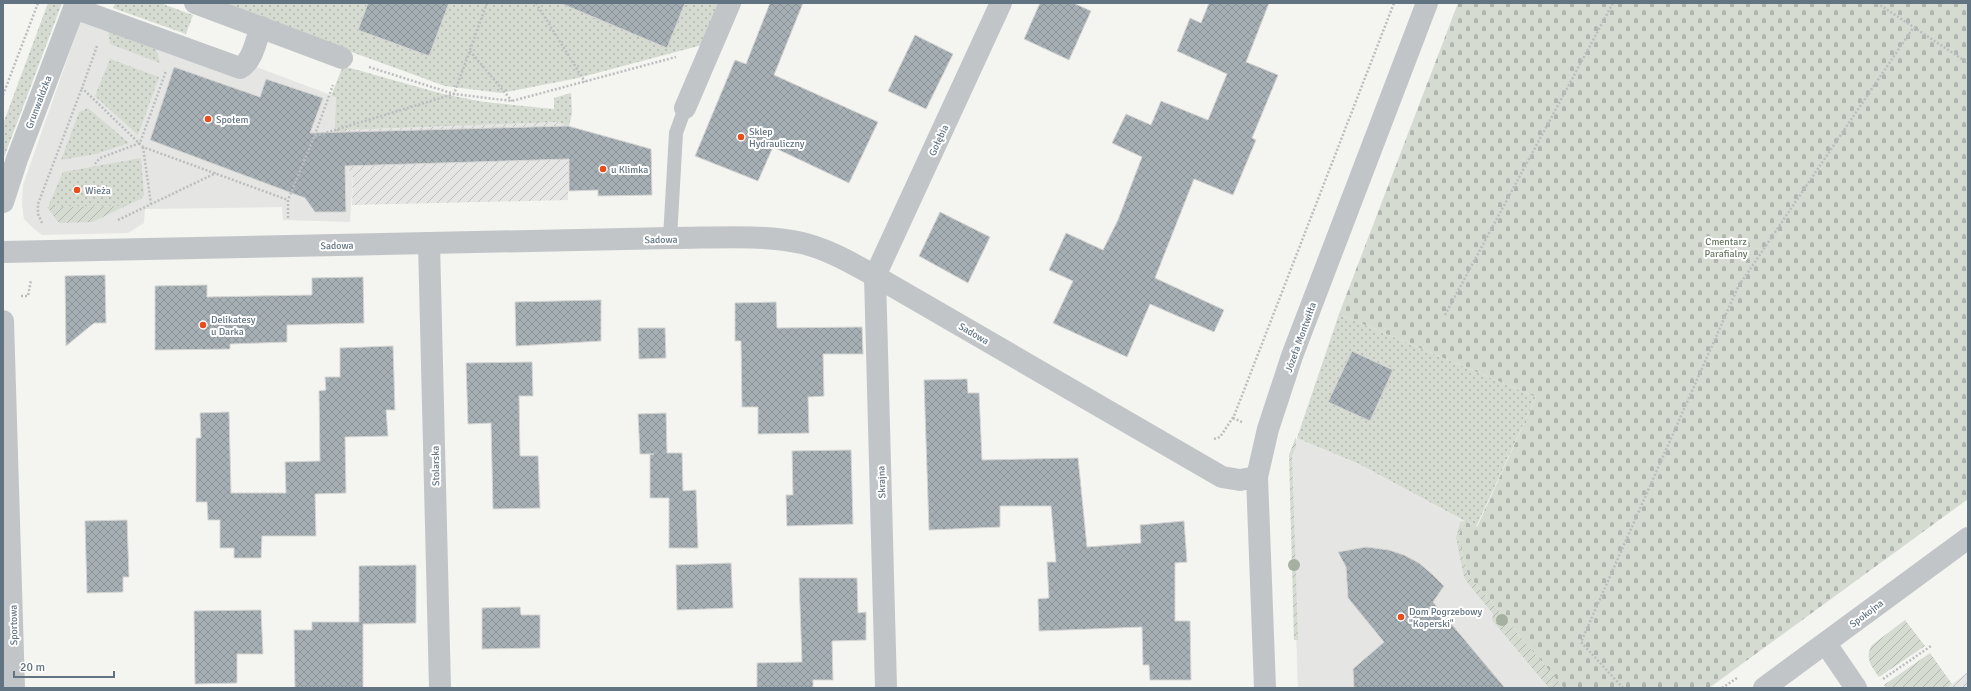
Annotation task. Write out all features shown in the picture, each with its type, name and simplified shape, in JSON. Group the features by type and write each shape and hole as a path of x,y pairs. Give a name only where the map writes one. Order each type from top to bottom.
{"street":[{"path":"195,3 342,58"},
{"path":"685,108 730,3"},
{"name":"Gołębia","path":"875,276 1001,3"},
{"name":"Józefa Montwiłła","path":"1265,688 1257,477 1268,429 1292,356 1426,3"},
{"path":"75,5 107,20 240,68 245,65 250,58 261,27"},
{"name":"Grunwaldzka","path":"3,202 17,159 75,5"},
{"name":"Sadowa","path":"3,252 670,238 762,238 803,243 839,257 875,276 1222,477 1240,480 1257,477"},
{"name":"Stolarska","path":"429,243 440,688"},
{"name":"Skrajna","path":"875,276 886,688"},
{"name":"Sportowa","path":"3,321 14,688"},
{"name":"Spokojna","path":"1764,688 1826,644 1968,538"},
{"path":"1826,644 1856,688"}],"lane":[{"path":"670,238 676,133 685,108"}],"path":[{"path":"3,95 38,3"},
{"path":"454,94 487,3"},
{"path":"536,3 585,82"},
{"path":"1210,440 1220,437 1234,416 1394,3"},
{"path":"1445,315 1613,3"},
{"path":"1877,3 1968,63"},
{"path":"46,225 42,224 38,214 38,204 107,20"},
{"path":"1623,688 1582,642 1738,287 1913,28"},
{"path":"94,164 100,158 140,143 175,44"},
{"path":"289,246 288,200 314,137 342,58 454,94 512,101 710,47"},
{"path":"470,50 512,101"},
{"path":"82,88 143,146 288,200"},
{"path":"314,137 454,94"},
{"path":"143,146 151,204"},
{"path":"116,221 216,173"},
{"path":"1882,680 1931,646"}],"shaded area":[{"path":"87,3 336,97 333,162 347,163 347,168 353,175 350,222 283,220 282,207 145,209 144,223 128,233 42,235 33,228 24,219 22,204 23,185"},
{"path":"558,122 569,126 568,200 352,205 353,175 347,168 345,130"},
{"path":"1297,438 1359,464 1464,521 1458,537 1468,575 1564,688 1298,688 1290,455"},
{"path":"1968,672 1968,688 1946,688 1952,684"}],"green space":[{"path":"48,3 62,3 3,160 3,124"},
{"path":"115,3 160,3 193,15 186,34 113,8"},
{"path":"217,3 720,3 702,45 578,78 501,93 445,86"},
{"name":"Cmentarz Parafialny","path":"1458,3 1968,3 1968,499 1709,688 1564,688 1468,575 1458,537 1464,521 1477,527 1536,397 1339,314"},
{"path":"108,28 155,45 160,63 110,44"},
{"path":"110,59 159,77 138,135 95,96"},
{"path":"343,66 443,94 484,102 554,109 554,98 571,93 572,113 569,126 558,122 346,130 347,163 333,163 336,97 331,96"},
{"path":"88,108 129,143 96,154 61,160 79,112"},
{"path":"141,158 144,195 141,199 125,206 48,207 63,172"},
{"path":"125,206 93,222 61,223 58,222 47,207"},
{"path":"1339,314 1536,397 1476,527 1359,464 1297,438"},
{"path":"1296,437 1296,446 1292,456 1298,640 1294,640 1289,455"},
{"path":"1464,521 1458,537 1468,575 1564,688 1549,688 1492,620 1493,614 1464,577 1456,538 1460,522"},
{"path":"1905,620 1925,646 1879,677 1869,658 1872,645"},
{"path":"1930,653 1952,684 1946,688 1886,688 1884,685"}],"building":[{"path":"368,3 449,3 429,56 358,30"},
{"path":"560,3 685,3 667,48"},
{"path":"770,3 803,3 774,75 878,122 849,183 773,147 758,181 695,156 735,60 746,64"},
{"path":"1040,3 1073,3 1091,11 1069,60 1024,39"},
{"path":"1209,3 1269,3 1246,62 1278,75 1252,138 1256,140 1233,195 1194,179 1155,278 1224,310 1214,332 1150,304 1127,357 1053,323 1073,281 1049,270 1066,233 1103,250 1118,220 1142,157 1112,143 1126,114 1151,125 1161,101 1208,120 1227,74 1177,51 1190,18 1201,23"},
{"path":"915,35 953,54 926,109 888,91"},
{"path":"174,67 260,97 266,79 323,98 310,133 568,126 651,149 652,195 598,196 598,190 569,191 569,159 345,166 346,212 315,212 305,198 150,140"},
{"path":"940,212 990,237 968,283 919,256"},
{"path":"105,275 106,323 94,323 66,346 65,276"},
{"path":"363,277 364,323 287,325 287,342 230,344 230,349 155,350 155,286 207,285 207,297 312,295 312,278"},
{"path":"601,300 601,341 516,346 515,302"},
{"path":"776,302 777,328 862,327 863,354 823,354 824,396 808,397 809,433 758,434 758,407 742,407 741,341 735,341 735,303"},
{"path":"638,328 665,328 666,358 639,359"},
{"path":"393,346 395,410 386,410 388,436 345,437 346,493 315,494 316,536 262,536 261,558 234,558 234,548 220,548 220,520 208,520 207,502 196,502 196,438 201,438 200,413 229,412 231,493 286,493 285,462 320,461 319,391 326,390 325,377 340,377 340,348"},
{"path":"1352,351 1393,370 1370,421 1328,402"},
{"path":"532,362 533,396 519,396 520,456 538,456 540,508 493,509 491,423 468,424 466,363"},
{"path":"967,379 968,393 979,393 982,460 1078,458 1087,547 1141,543 1140,525 1184,521 1187,562 1175,563 1175,621 1190,621 1191,680 1150,680 1149,665 1143,665 1142,627 1039,631 1038,599 1049,598 1047,562 1056,562 1051,506 1000,506 1000,527 929,530 924,380"},
{"path":"666,413 667,453 682,453 683,491 696,490 698,548 669,548 669,498 650,498 650,454 640,454 638,414"},
{"path":"851,450 853,524 787,526 786,495 793,495 792,451"},
{"path":"127,520 129,577 123,577 123,592 87,593 85,521"},
{"name":"Dom Pogrzebowy \"Koperski\"","path":"1366,547 1389,550 1404,555 1419,563 1444,586 1433,602 1505,688 1354,688 1353,669 1384,642 1348,598 1346,567 1338,552"},
{"path":"731,563 733,608 677,610 676,565"},
{"path":"416,565 416,623 363,624 363,688 295,688 294,630 312,630 312,622 359,622 359,566"},
{"path":"799,578 857,578 858,613 866,612 866,640 832,641 833,680 813,680 813,688 757,688 757,663 802,662"},
{"path":"520,607 521,615 540,615 540,648 482,649 482,608"},
{"path":"261,610 263,654 237,654 237,683 195,684 194,611"}],"place":[{"name":"Społem","path":"208,119"},
{"name":"Sklep Hydrauliczny","path":"741,137"},
{"name":"u Klimka","path":"603,169"},
{"name":"Wieża","path":"77,190"},
{"name":"Delikatesy u Darka","path":"203,325"},
{"name":"Dom Pogrzebowy \"Koperski\"","path":"1401,617"}]}
